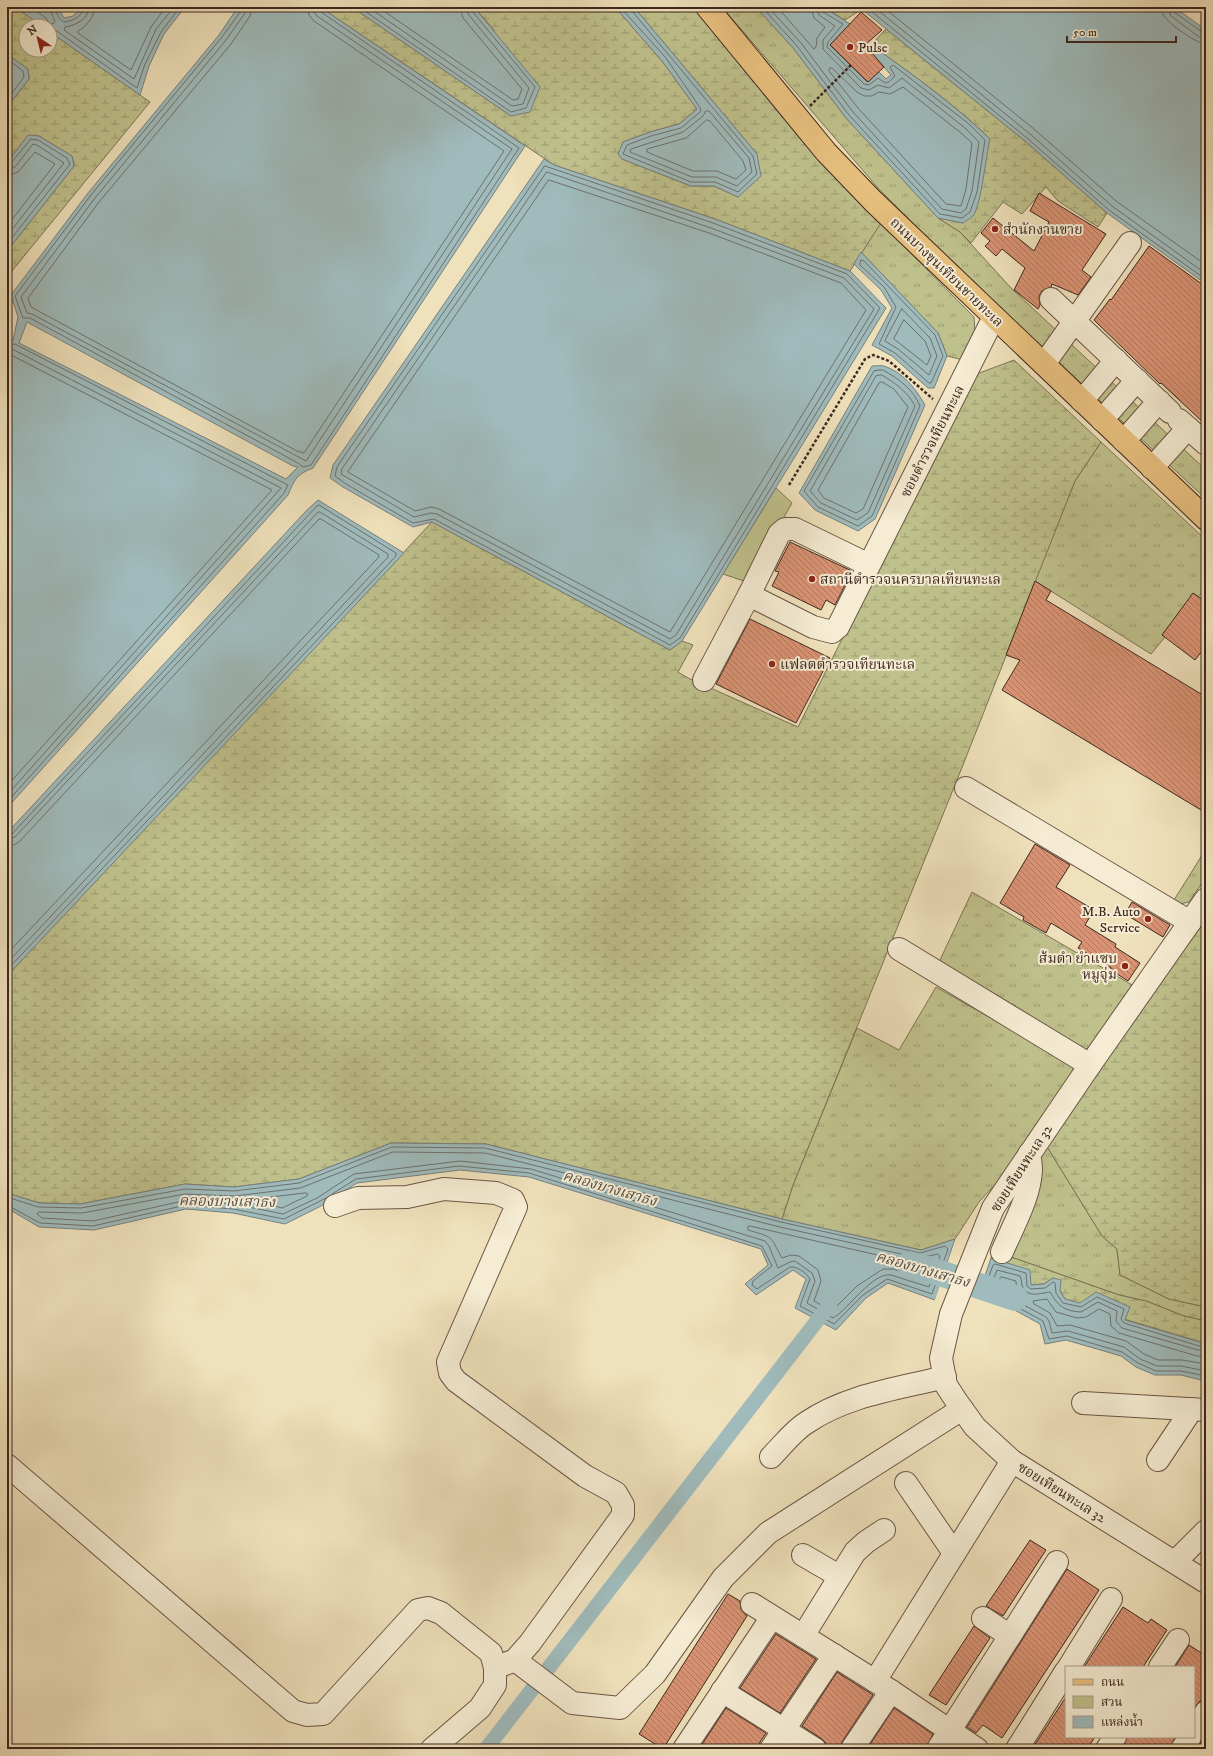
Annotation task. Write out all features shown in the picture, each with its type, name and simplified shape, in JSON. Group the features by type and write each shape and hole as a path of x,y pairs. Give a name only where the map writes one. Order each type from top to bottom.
{"main road":[{"name":"ถนนบางขุนเทียนชายทะเล","path":"707,7 826,152 873,201 1206,519"}],"street":[{"path":"1044,364 1130,243"},
{"path":"1051,299 1206,444"},
{"name":"ซอยตำรวจเทียนทะเล","path":"749,595 813,627 832,632 838,627 994,317"},
{"path":"1082,401 1116,360"},
{"path":"1102,420 1137,380"},
{"path":"1124,441 1174,415"},
{"path":"1152,468 1174,415"},
{"path":"704,680 779,534 785,529 795,529 869,565"},
{"path":"966,788 1190,922"},
{"name":"ซอยเทียนทะเล 32","path":"1206,899 1090,1065 993,1208 951,1314 941,1358 946,1385 962,1409 975,1427 1012,1461 1206,1582"},
{"path":"899,949 1090,1065"},
{"path":"1002,1252 1022,1206 1028,1186 1031,1170 1030,1154"},
{"path":"335,1206 358,1198 407,1197 444,1189 496,1193 513,1200 516,1207 448,1362 450,1373 456,1382 578,1471 616,1493 623,1505 623,1515 530,1643 505,1664 495,1685 480,1708 432,1749"},
{"path":"771,1457 804,1424 826,1411 864,1396 945,1377"},
{"path":"1083,1403 1199,1410"},
{"path":"7,1465 293,1710 307,1715 323,1714 418,1610 428,1608 441,1613 505,1664 572,1704 620,1708 655,1674 723,1578 768,1533 962,1409"},
{"path":"1158,1460 1199,1410"},
{"path":"852,1749 883,1686 954,1553 1012,1461"},
{"path":"906,1484 954,1553"},
{"path":"803,1636 855,1552 866,1542 884,1530"},
{"path":"1175,1562 1206,1531"},
{"path":"803,1555 840,1576"},
{"path":"938,1749 1057,1562"},
{"path":"1069,1666 1111,1599"},
{"path":"752,1604 883,1686 977,1749"},
{"path":"684,1749 772,1617"},
{"path":"983,1618 1010,1636"},
{"path":"1161,1666 1178,1640"},
{"path":"771,1749 834,1655"},
{"path":"1017,1749 1065,1673"},
{"path":"722,1691 815,1749"},
{"path":"1195,1729 1206,1712"},
{"path":"1107,1749 1114,1738"},
{"path":"1182,1749 1189,1738"}],"path":[{"path":"826,91 851,65"},
{"path":"789,485 865,359 873,355 889,361 947,411"}],"green space":[{"path":"7,7 15,7 31,18 18,18 18,58 58,58 58,38 150,102 7,277 7,251 74,166 72,156 39,136 28,136 7,163 7,107 29,79 28,69 7,54"},
{"path":"320,7 352,7 511,116 494,30 474,7 615,7 662,61 697,109 679,124 650,132 623,142 619,154 622,159 691,186 714,186 738,197 757,154 634,7 700,7 881,223 850,271 715,219 554,165"},
{"path":"722,7 756,7 794,49 846,118 938,218 960,232 1012,289 1206,470 1206,499 957,268 878,188"},
{"path":"823,7 859,7 862,9 845,20"},
{"path":"886,29 1025,141 1107,213 1098,227 1058,201 1046,187 1022,214 1003,202 971,243 960,232 938,218 963,223 990,139 917,78 871,45"},
{"path":"881,223 974,317 975,333 963,360 947,356 938,333 861,252"},
{"path":"1014,360 1101,442 1075,481 961,770 793,1185 782,1219 486,1144 391,1143 299,1179 234,1187 185,1184 80,1204 39,1203 7,1193 7,976 432,522 670,650 682,641 693,645 678,672 688,678 798,727 974,375"},
{"path":"1101,442 1206,540 1206,594 1203,591 1151,654 1035,581 1075,481"},
{"path":"776,488 792,503 747,582 723,574"},
{"path":"1206,849 1206,877 1189,902 1180,904 1174,900"},
{"path":"972,892 1134,986 1095,1042 1084,1051 939,962"},
{"path":"1206,919 1206,1307 1169,1299 1120,1275 1117,1249 1102,1236 1046,1145"},
{"path":"936,987 1072,1064 1074,1072 1012,1166 979,1202 955,1239 921,1250 782,1219 793,1185 857,1028 899,1050"},
{"path":"1046,1145 1102,1236 1117,1249 1120,1275 1169,1299 1206,1307 1206,1321 1184,1316 1146,1301 1119,1295 994,1251"},
{"path":"994,1251 1119,1295 1146,1301 1184,1316 1206,1321 1206,1339 1201,1342 1124,1319 1065,1299 1053,1278 1044,1284 1031,1285 991,1258"}],"water":[{"path":"15,7 61,7 59,9 64,18 73,16 81,7 185,7 164,34 149,66 140,95 58,38 58,18 31,18"},
{"path":"238,7 320,7 525,146 313,468 297,478 288,495 7,808 7,342 13,340 18,317 11,295 88,193 219,35","holes":["27,322 293,466 298,467 286,479 19,343"]},
{"path":"352,7 474,7 540,87 530,112 511,116"},
{"path":"615,7 634,7 757,154 761,176 738,197 714,186 691,186 622,159 618,154 623,142 650,132 679,124 697,109 662,61"},
{"path":"756,7 823,7 850,24 830,45 867,82 879,72 886,79 891,75 868,49 871,45 917,78 990,139 981,191 973,216 963,223 938,218 846,118 794,49"},
{"path":"859,7 1174,7 1206,30 1206,278 1203,282 1107,213 1025,141"},
{"path":"7,54 28,69 29,79 7,107"},
{"path":"28,135 39,136 72,156 74,166 7,251 7,163"},
{"path":"544,159 554,165 715,219 850,271 886,308 682,641 670,650 432,522 413,527 330,478 333,465"},
{"path":"861,252 938,333 947,356 934,388 928,388 892,356 872,345 892,308 881,290 854,264"},
{"path":"872,366 884,366 897,372 913,387 925,405 875,519 858,531 815,510 799,493"},
{"path":"318,500 404,553 7,976 7,833 306,511"},
{"path":"391,1143 486,1144 782,1219 921,1250 955,1239 935,1300 888,1283 866,1298 836,1330 795,1308 806,1279 793,1270 756,1295 745,1284 768,1265 761,1249 529,1177 460,1170 357,1183 321,1206 285,1224 233,1213 186,1209 94,1230 39,1227 7,1208 7,1193 39,1203 80,1204 185,1184 234,1187 299,1179"},
{"path":"991,1258 1030,1270 1031,1285 1044,1284 1053,1278 1061,1280 1060,1291 1065,1299 1080,1303 1096,1292 1130,1307 1125,1320 1200,1342 1206,1339 1206,1378 1201,1380 1181,1375 1155,1375 1136,1367 1121,1356 1066,1340 1045,1344 1040,1324 980,1291"}],"pier":[{"path":"956,1238 957,1240 934,1302"}],"building":[{"name":"Pulse","path":"861,12 882,30 865,45 884,67 868,82 830,45"},
{"path":"1039,193 1106,234 1082,270 1091,277 1078,295 1052,284 1051,287 1042,291 1039,296 1040,305 1038,309 1014,290 1025,268 1002,249 996,256 985,246 990,241 981,233 993,218 1034,251 1049,222 1030,211"},
{"path":"1149,246 1206,287 1206,425 1161,383 1160,384 1094,320 1110,299 1111,300"},
{"name":"สถานีตำรวจนครบาลเทียนทะเล","path":"790,542 852,571 835,605 826,600 821,610 772,586 779,572 775,571"},
{"path":"1035,581 1051,591 1046,600 1206,697 1206,813 1002,690 1020,660 1006,655"},
{"path":"1193,593 1206,602 1206,646 1195,660 1162,635"},
{"name":"แฟลตตำรวจเทียนทะเล","path":"750,619 830,658 796,723 716,684"},
{"path":"1035,844 1070,865 1056,887 1094,910 1085,925 1116,944 1115,947 1140,963 1128,981 1111,970 1111,968 1078,948 1082,942 1051,923 1046,933 1023,920 1024,917 1000,903"},
{"name":"M.B. Auto Service","path":"1132,902 1170,925 1163,937 1125,914"},
{"path":"1030,1540 1046,1550 1003,1616 986,1606"},
{"path":"1067,1569 1099,1590 1002,1738 983,1725 976,1733 967,1727"},
{"path":"728,1594 740,1601 741,1609 747,1616 663,1749 639,1734"},
{"path":"1123,1607 1148,1623 1151,1619 1167,1630 1144,1666 1085,1666"},
{"path":"974,1626 990,1638 946,1705 929,1695"},
{"path":"776,1634 816,1659 780,1713 740,1688"},
{"path":"1189,1645 1206,1656 1206,1700 1200,1701 1195,1707 1195,1666 1176,1666"},
{"path":"837,1672 873,1695 842,1742 840,1749 827,1749 826,1743 822,1739 802,1726"},
{"path":"1065,1699 1065,1738 1094,1738 1087,1749 1032,1749"},
{"path":"726,1708 766,1733 760,1742 759,1749 699,1749"},
{"path":"894,1708 933,1734 926,1749 867,1749"},
{"path":"1206,1735 1206,1749 1197,1749 1202,1740"},
{"path":"1127,1738 1175,1738 1170,1749 1122,1749"}],"waterway":[{"name":"คลองบางเสาธง","path":"909,1264 1015,1298"},
{"path":"486,1749 830,1304"}],"place":[{"name":"Pulse","path":"850,47"},
{"name":"สำนักงานขาย","path":"995,229"},
{"name":"สถานีตำรวจนครบาลเทียนทะเล","path":"812,579"},
{"name":"แฟลตตำรวจเทียนทะเล","path":"772,664"},
{"name":"M.B. Auto Service","path":"1148,919"},
{"name":"ส้มตำ ยำแซบ หมูจุ่ม","path":"1125,966"}]}
